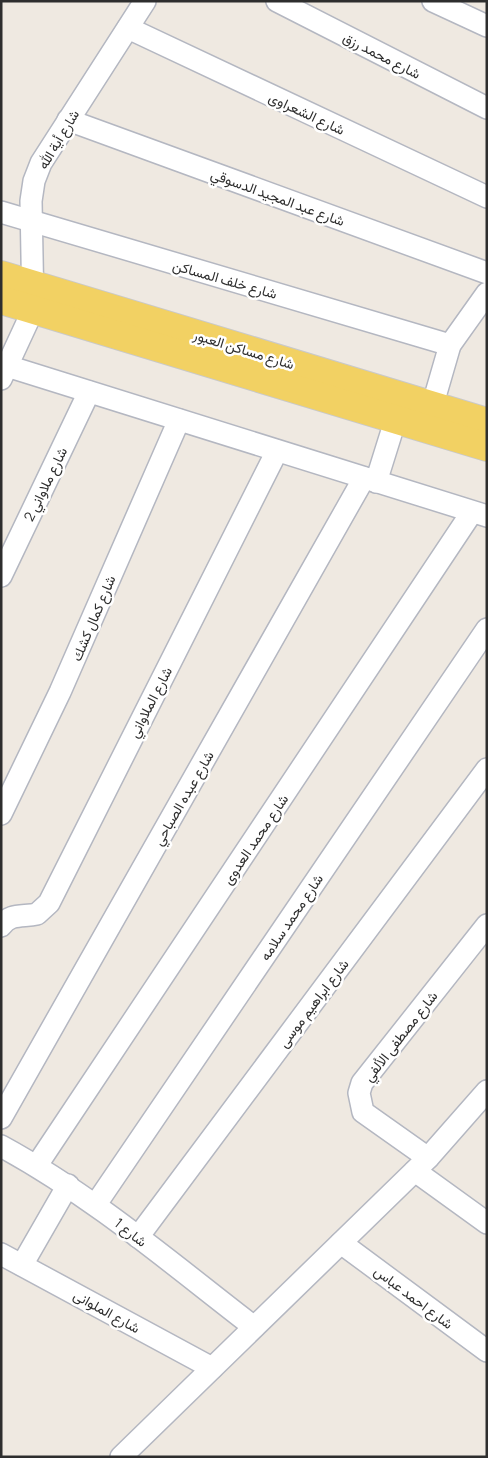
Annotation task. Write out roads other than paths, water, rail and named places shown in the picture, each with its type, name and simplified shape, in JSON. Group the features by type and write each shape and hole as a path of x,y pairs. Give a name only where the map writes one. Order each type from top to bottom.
{"main road":[{"name":"شارع مساكن العبور","path":"1,275 33,298 487,447"},
{"name":"شارع مساكن العبور","path":"1,300 33,298 487,422"}],"street":[{"name":"شارع أية الله","path":"4,373 33,298 31,221 34,181 41,163 145,1"},
{"name":"شارع محمد رزق","path":"277,1 487,108"},
{"path":"434,1 487,26"},
{"name":"شارع الشعراوى","path":"128,28 487,197"},
{"name":"شارع عبد المجيد الدسوقي","path":"68,120 487,273"},
{"name":"شارع خلف المساكن","path":"1,212 450,345"},
{"path":"432,407 450,345 487,293"},
{"path":"4,373 89,392 480,514"},
{"name":"شارع ملاواني 2","path":"1,576 89,392"},
{"name":"شارع عبده الصباحي","path":"1,1118 370,480 396,418"},
{"name":"شارع كمال كشك","path":"1,814 60,692 179,420"},
{"name":"شارع الملاواني","path":"1,926 5,921 15,916 37,914 48,903 277,451"},
{"name":"شارع محمد العدوى","path":"37,1165 480,514"},
{"name":"شارع محمد سلامه","path":"96,1204 487,630"},
{"name":"شارع ابراهيم موسى","path":"138,1237 487,769"},
{"name":"شارع مصطفى الألفي","path":"487,925 362,1083 359,1093 363,1112 487,1223"},
{"path":"120,1457 422,1164 487,1092"},
{"name":"شارع 1","path":"1,1146 37,1165 96,1204 254,1327"},
{"path":"22,1265 68,1185"},
{"name":"شارع احمد عباس","path":"341,1243 487,1351"},
{"name":"شارع الملوانى","path":"1,1254 212,1368"}]}
